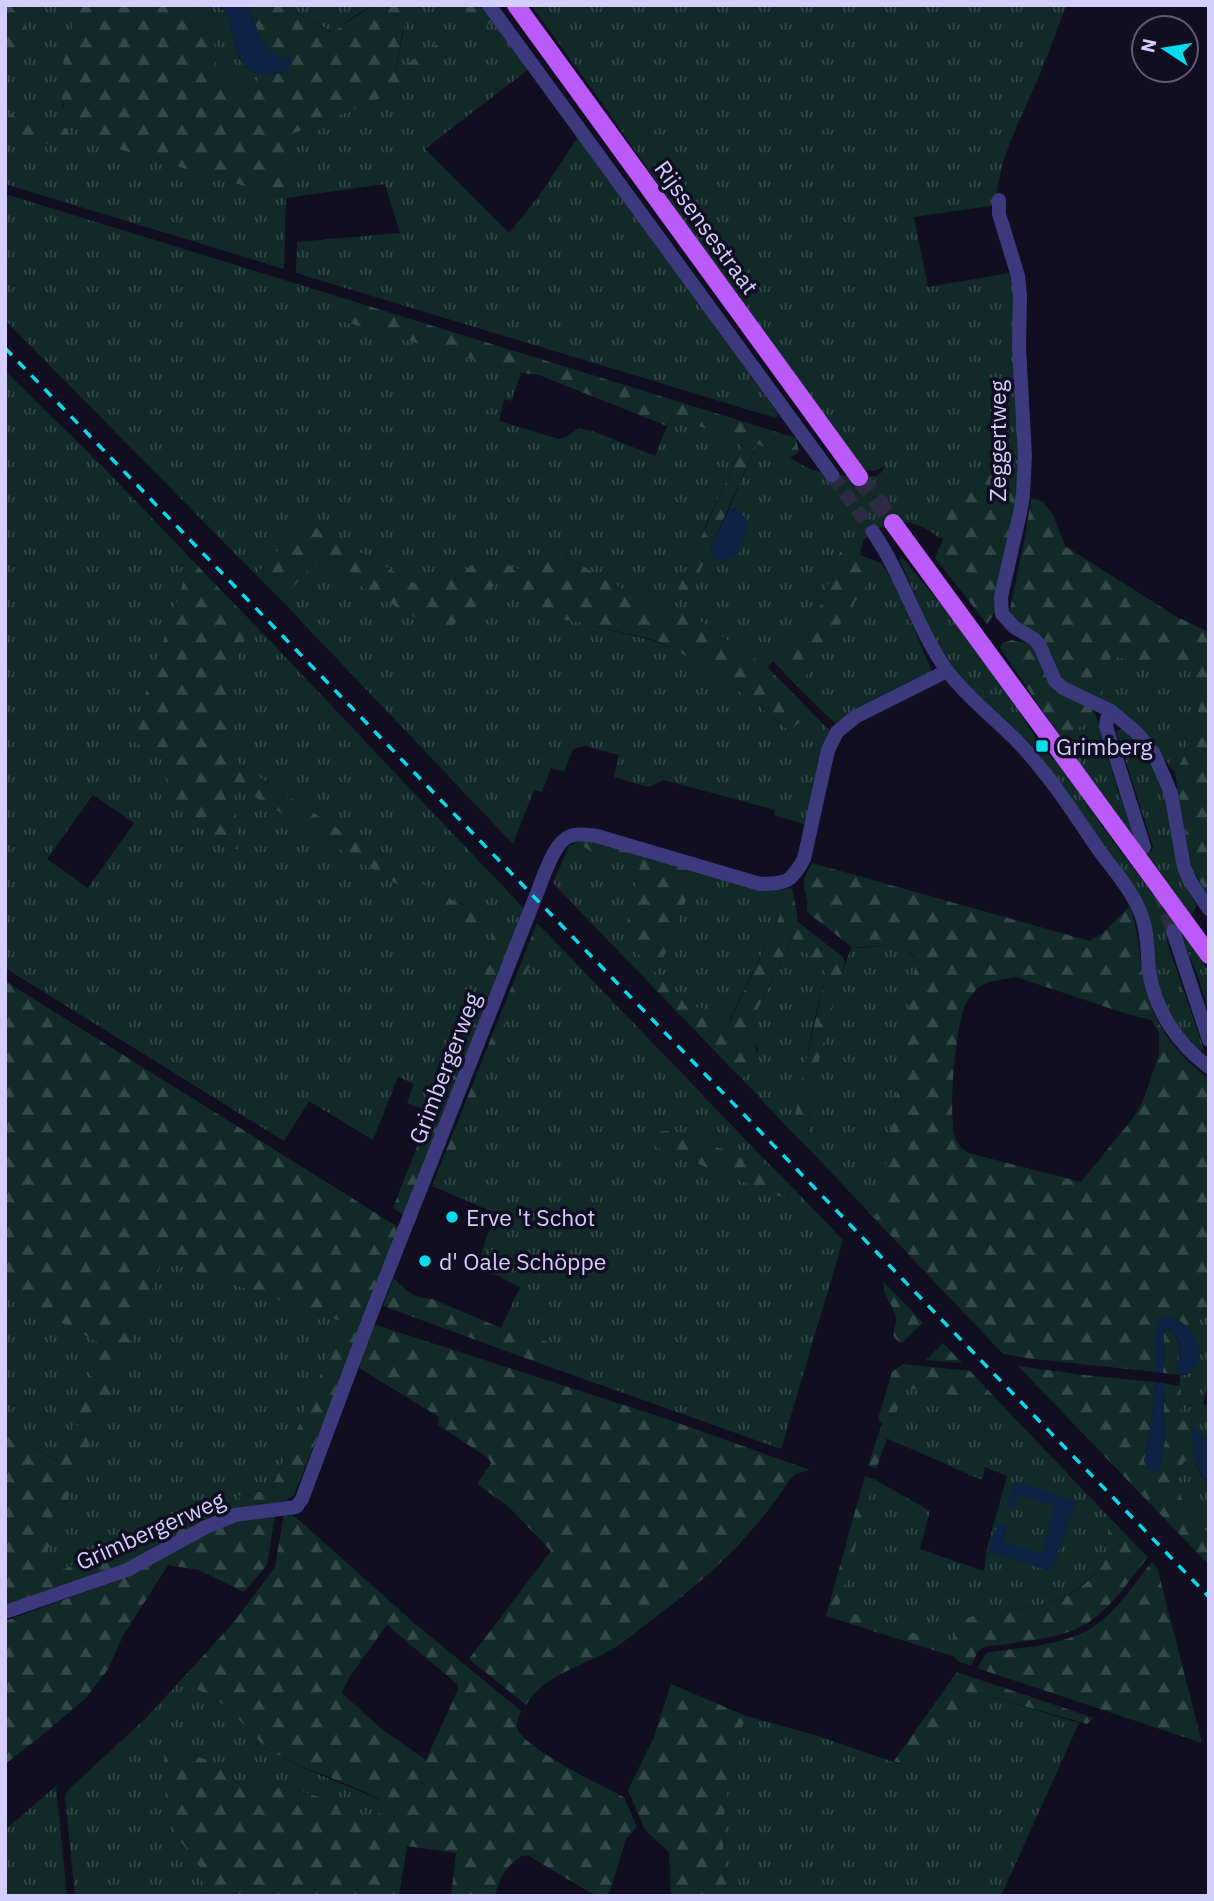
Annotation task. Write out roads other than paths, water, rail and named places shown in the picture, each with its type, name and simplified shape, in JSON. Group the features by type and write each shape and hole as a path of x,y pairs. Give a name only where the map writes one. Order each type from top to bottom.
{"main road":[{"name":"Rijssensestraat","path":"516,5 859,477"},
{"path":"893,523 1209,955"}],"street":[{"name":"Rijssensestraat","path":"489,5 832,475"},
{"name":"Zeggertweg","path":"999,200 999,214 1018,276 1025,456 1023,495 1001,597 1001,611 1010,623 1040,646 1055,681 1063,688 1111,711"},
{"path":"873,532 891,561 931,646 947,671 970,699 1014,739 1044,772 1129,892 1143,920 1150,972 1161,1009 1176,1035 1191,1052 1208,1065"},
{"name":"Grimbergerweg","path":"5,1612 127,1570 206,1527 235,1515 296,1507 302,1499 370,1317 557,846 568,836 597,836 760,884 782,883 795,875 804,859 828,750 837,732 855,717 947,671"},
{"path":"1144,847 1106,726 1111,711 1145,742 1159,764 1171,793 1184,867 1209,909"},
{"path":"1173,931 1209,1040"}],"water":[{"path":"217,5 246,5 265,46 281,58 291,57 287,70 267,74 249,70 240,58 227,14"},
{"path":"729,509 741,513 748,525 741,538 743,543 739,545 741,553 738,552 734,557 725,560 716,559 711,547"},
{"path":"1167,1316 1180,1321 1195,1337 1199,1360 1191,1373 1181,1375 1177,1370 1178,1341 1173,1331 1168,1328 1164,1330 1163,1373 1155,1372 1155,1326 1158,1319"},
{"path":"1155,1382 1163,1383 1165,1440 1159,1469 1153,1472 1147,1469 1144,1461"},
{"path":"1191,1425 1209,1442 1209,1482 1197,1465"},
{"path":"1015,1481 1076,1501 1051,1572 988,1551 998,1523 1008,1526 1003,1539 1005,1542 1041,1553 1055,1506 1019,1495 1013,1508 1006,1506"}],"tunnel":[{"path":"832,475 873,532"},
{"path":"859,477 893,523"},
{"path":"1160,893 1173,931"}],"railway":[{"path":"5,348 1209,1597"}],"place":[{"name":"Grimberg","path":"1042,746"},
{"name":"Erve 't Schot","path":"452,1217"},
{"name":"d' Oale Schöppe","path":"425,1261"}]}
